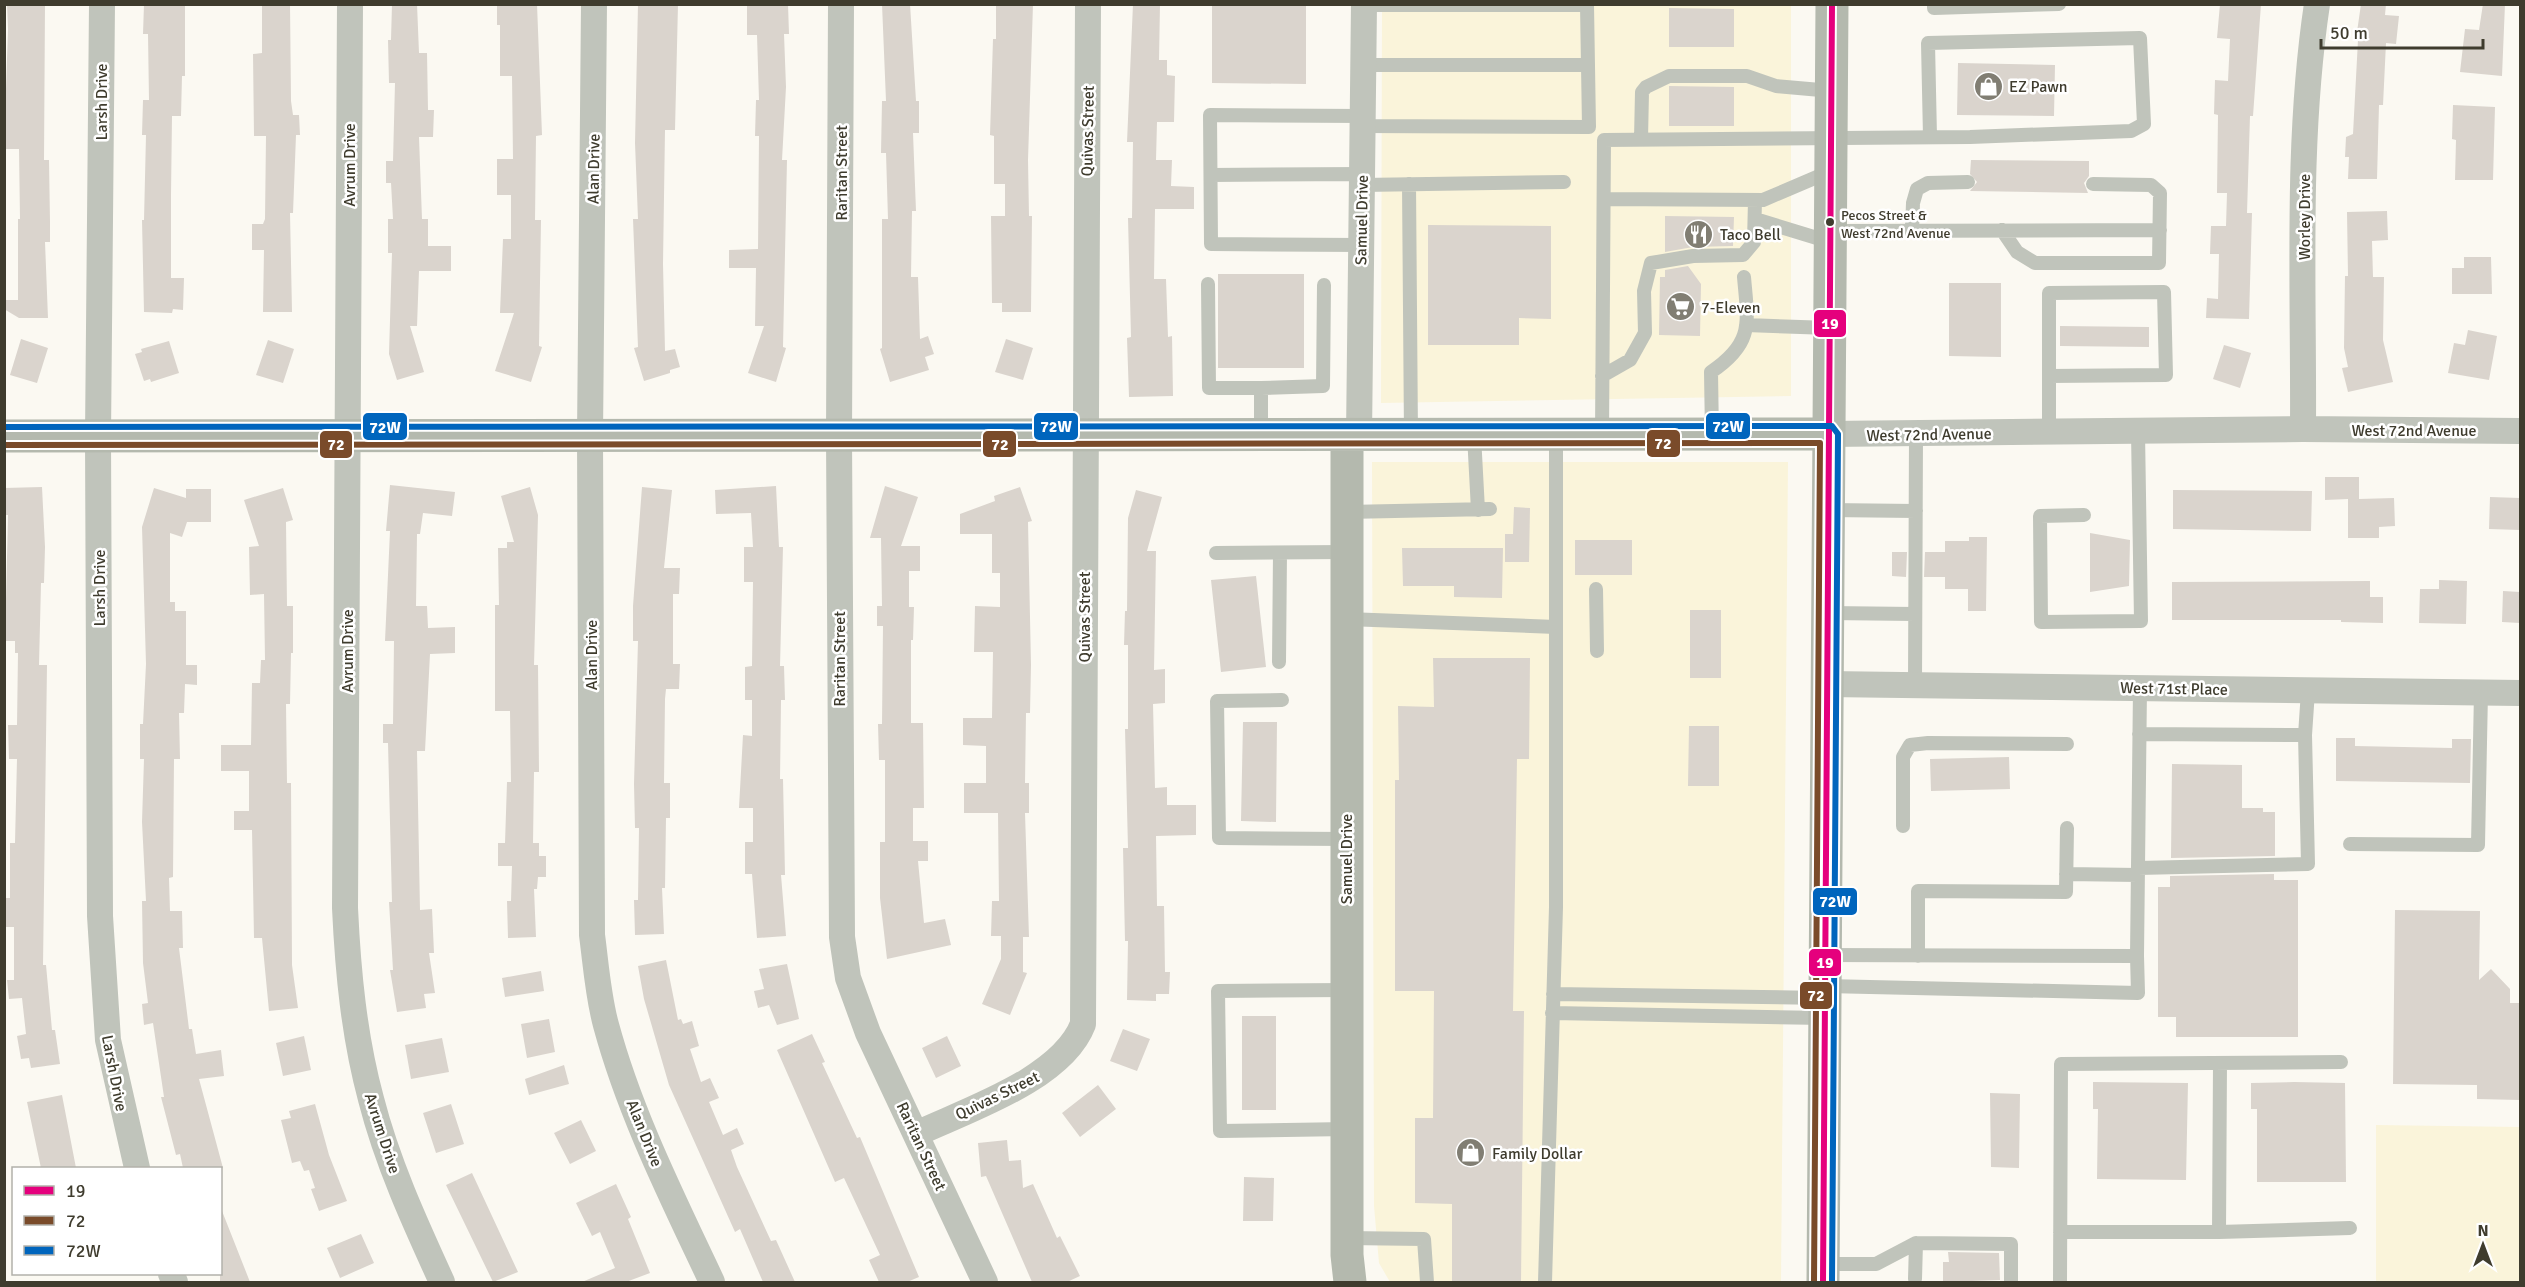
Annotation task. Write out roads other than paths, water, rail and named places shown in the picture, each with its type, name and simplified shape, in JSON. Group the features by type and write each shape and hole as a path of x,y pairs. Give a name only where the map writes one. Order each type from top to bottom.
{"main road":[{"path":"1824,1273 1832,4"},
{"name":"West 72nd Avenue","path":"4,436 1829,434"},
{"name":"Samuel Drive","path":"1350,1282 1347,1238 1346,990 1347,512 1353,436"}],"street":[{"name":"Larsh Drive","path":"102,4 98,436 100,915 108,1040 137,1167"},
{"name":"Avrum Drive","path":"350,4 345,908 348,968 370,1098 410,1211 442,1282"},
{"name":"Alan Drive","path":"594,4 590,436 592,935 598,984 616,1062 662,1176 712,1282"},
{"name":"Raritan Street","path":"842,4 839,436 842,937 848,978 855,1000 985,1282"},
{"name":"Quivas Street","path":"916,1134 1043,1072 1072,1047 1083,1024 1084,436 1088,4"},
{"name":"Samuel Drive","path":"1353,436 1361,244 1364,4"},
{"name":"Worley Drive","path":"2303,429 2304,133 2308,75 2317,4"},
{"name":"West 72nd Avenue","path":"1829,434 1916,435 2303,429 2520,431"},
{"name":"West 71st Place","path":"1827,684 2520,693"}],"lane":[{"path":"1361,244 1211,244 1210,115 1589,127 1587,4 1364,4"},
{"path":"1934,4 1934,8 2059,4"},
{"path":"1602,435 1604,140 1831,136 1930,137 2131,131 2144,124 2140,38 1928,43 1930,137"},
{"path":"1363,65 1588,65"},
{"path":"1641,140 1642,92 1646,87 1669,76 1747,76 1776,86 1832,91"},
{"path":"1604,199 1763,200 1831,171"},
{"path":"1211,175 1362,180 1409,184 1564,182"},
{"path":"1912,230 1912,203 1917,189 1928,183 1968,182"},
{"path":"1409,184 1411,436"},
{"path":"2002,230 2017,252 2035,262 2159,262 2160,193 2151,185 2094,184"},
{"path":"1602,376 1630,360 1645,333 1644,291 1651,262 1694,256 1743,255 1754,242 1755,200"},
{"path":"1755,219 1830,236 1912,230 2160,230"},
{"path":"1712,435 1712,372 1732,357 1744,339 1746,325 1744,276"},
{"path":"1208,284 1209,388 1323,386 1324,285"},
{"path":"2049,376 2166,375 2164,292 2049,293 2049,376 2049,433"},
{"path":"1746,325 1830,328"},
{"path":"1260,388 1260,436"},
{"path":"2084,515 2040,516 2041,622 2141,621 2138,432"},
{"path":"1347,512 1484,510 1474,435"},
{"path":"1545,1282 1556,907 1556,435"},
{"path":"1915,686 1916,435"},
{"path":"1828,510 1916,511"},
{"path":"1216,553 1347,552"},
{"path":"1278,662 1280,553"},
{"path":"1596,589 1597,651"},
{"path":"1828,613 1915,614"},
{"path":"1347,619 1556,627"},
{"path":"1553,994 1826,989 2138,993 2140,688"},
{"path":"2066,874 2308,864 2305,735 2308,691"},
{"path":"2350,844 2478,845 2481,692"},
{"path":"1282,699 1217,701 1219,838 1346,839"},
{"path":"2139,734 2305,735"},
{"path":"1903,826 1903,757 1910,746 1928,743 2067,744"},
{"path":"1918,956 1918,891 2066,892 2067,828"},
{"path":"1552,1013 1826,989 1918,956 2137,956"},
{"path":"1346,990 1218,991 1220,1131 1347,1129"},
{"path":"2060,1282 2061,1064 2341,1062"},
{"path":"2219,1232 2220,1063"},
{"path":"2060,1232 2219,1232 2350,1228"},
{"path":"1347,1238 1424,1239 1427,1282"},
{"path":"1824,1273 1876,1264 1916,1244 2011,1244 2011,1282"},
{"path":"1915,1279 1916,1244"}],"place":[{"name":"EZ Pawn","path":"1988,86"},
{"name":"Pecos Street & West 72nd Avenue","path":"1830,222"},
{"name":"Taco Bell","path":"1699,234"},
{"name":"7-Eleven","path":"1680,307"},
{"name":"Family Dollar","path":"1471,1153"}]}
